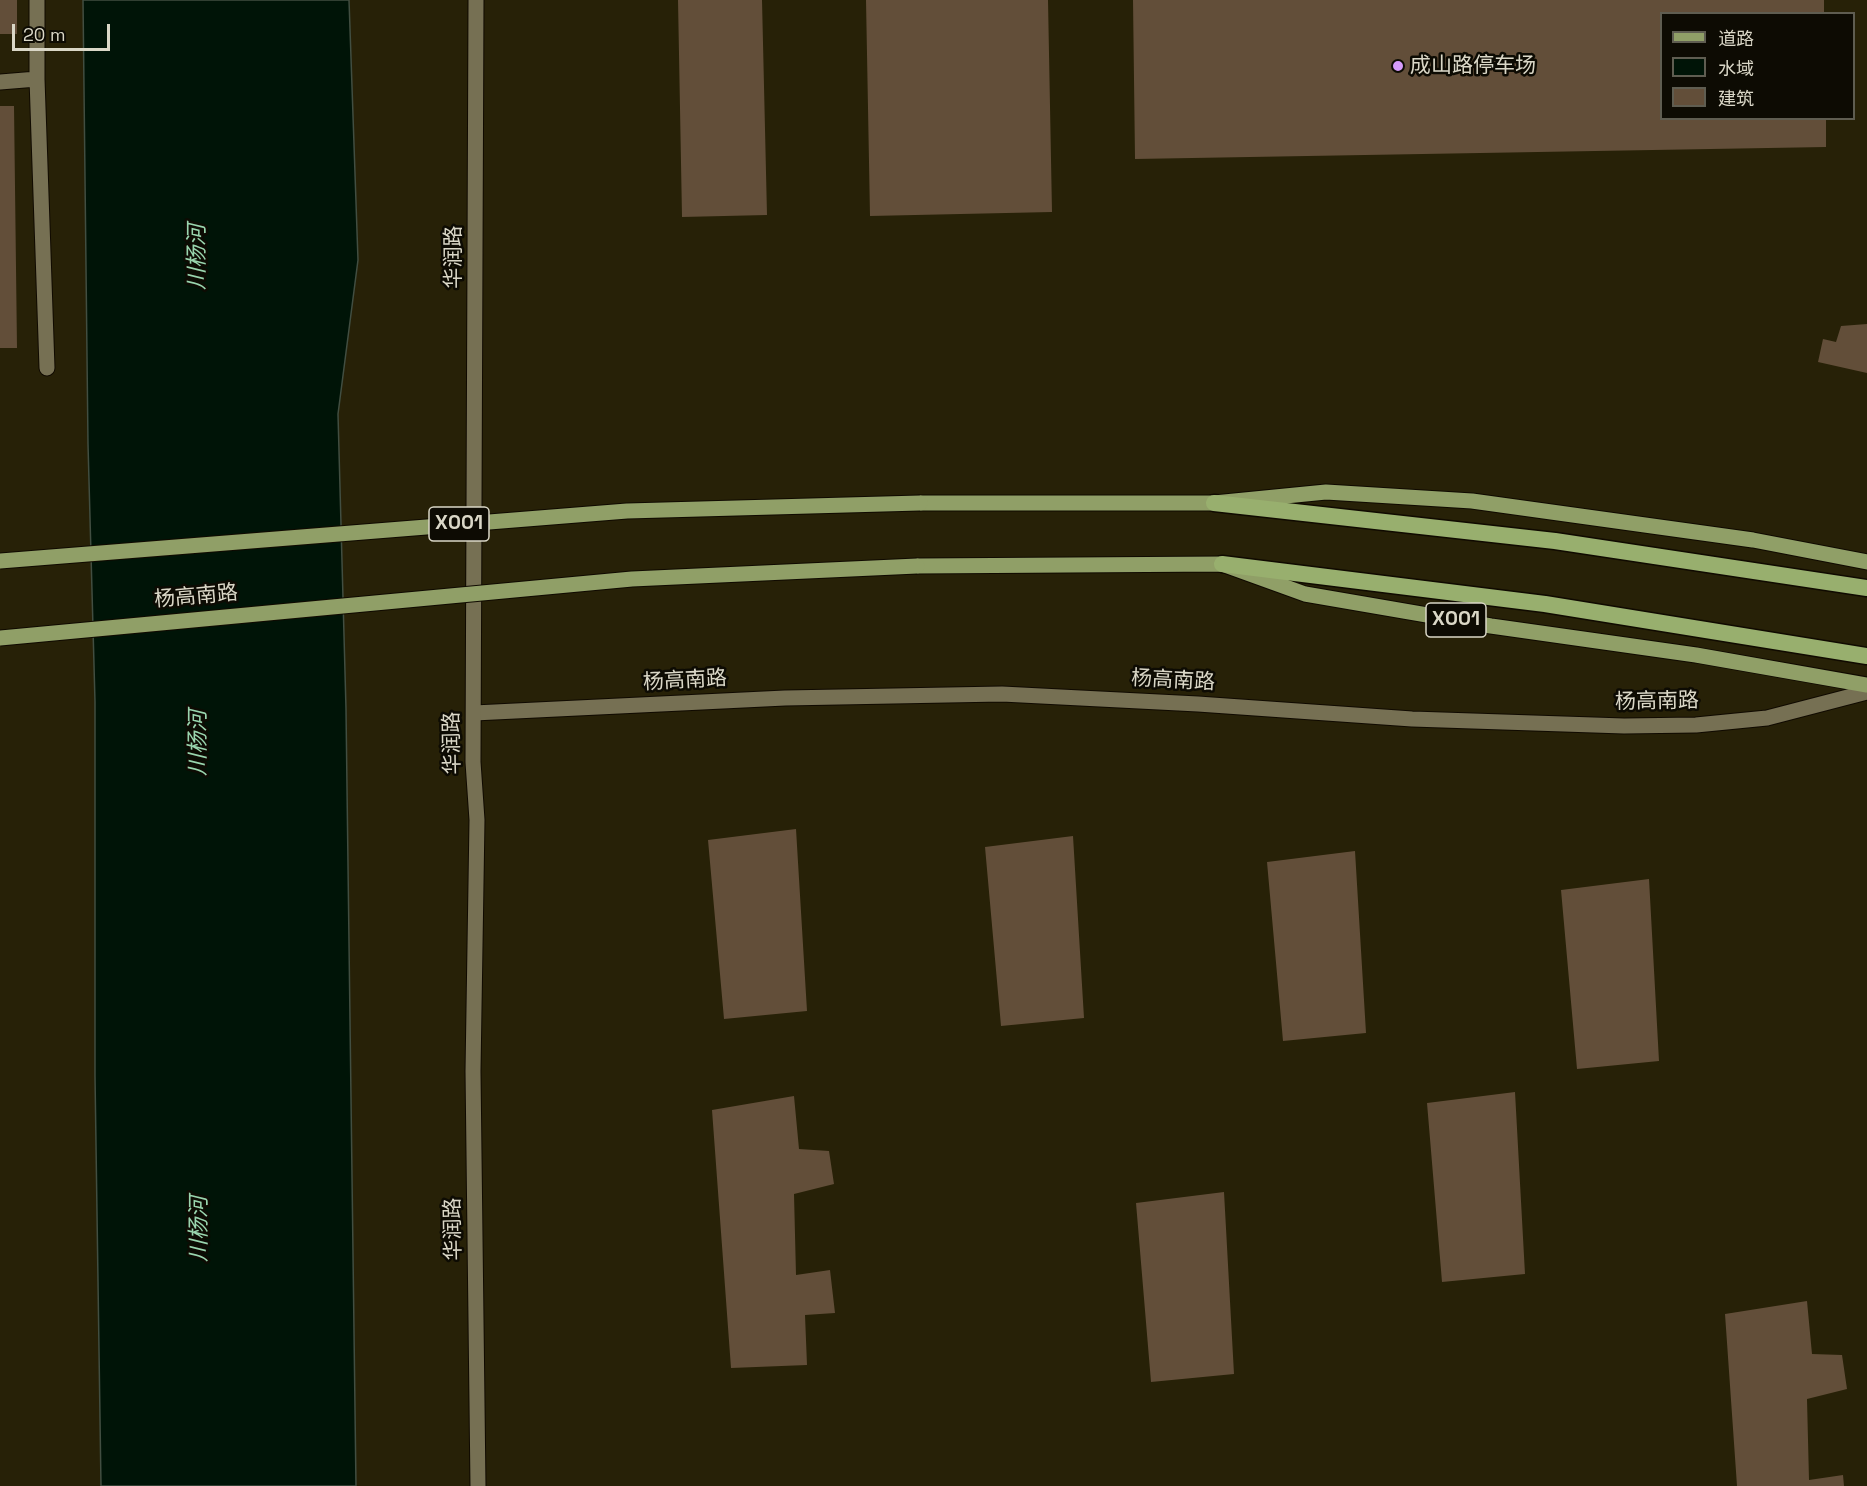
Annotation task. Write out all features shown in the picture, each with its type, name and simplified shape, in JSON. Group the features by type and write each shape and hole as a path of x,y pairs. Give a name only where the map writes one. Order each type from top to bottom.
{"highway":[{"name":"X001","path":"1214,503 1555,541 1867,588"},
{"name":"杨高南路","path":"1222,564 1545,604 1867,656"}],"main road":[{"name":"X001","path":"0,561 627,511 920,502 1214,503 1326,492 1472,501 1753,540 1867,562"},
{"name":"杨高南路","path":"0,638 632,579 917,566 1222,564 1305,594 1491,626 1695,655 1867,685"}],"street":[{"path":"37,0 37,79 47,368"},
{"name":"华润路","path":"476,0 473,762 477,820 473,1071 478,1486"},
{"path":"0,82 37,79"},
{"name":"杨高南路","path":"474,713 785,699 1002,694 1198,704 1413,719 1624,726 1696,724 1767,718 1867,692"}],"water":[{"name":"川杨河","path":"83,0 349,0 358,260 338,414 346,709 356,1486 101,1486 95,1076 95,702 88,444"}],"building":[{"path":"0,0 17,0 17,34 0,34"},
{"path":"678,0 762,0 767,215 682,217"},
{"path":"866,0 1048,0 1052,212 870,216"},
{"name":"成山路停车场","path":"1133,0 1824,0 1824,12 1660,12 1660,120 1826,120 1826,147 1135,159"},
{"path":"0,106 14,106 17,348 0,348"},
{"path":"1867,324 1867,373 1818,362 1823,339 1836,342 1841,326"},
{"path":"796,829 807,1011 724,1019 708,840"},
{"path":"1073,836 1084,1018 1001,1026 985,847"},
{"path":"1355,851 1366,1033 1283,1041 1267,862"},
{"path":"1649,879 1659,1061 1577,1069 1561,890"},
{"path":"1515,1092 1525,1274 1442,1282 1427,1103"},
{"path":"794,1096 799,1149 829,1151 834,1184 794,1194 796,1275 830,1270 835,1313 805,1315 807,1365 731,1368 712,1110"},
{"path":"1224,1192 1234,1374 1151,1382 1136,1203"},
{"path":"1807,1301 1812,1354 1842,1355 1847,1389 1807,1399 1809,1480 1843,1475 1844,1486 1737,1486 1725,1314"}],"place":[{"name":"成山路停车场","path":"1398,66"}]}
